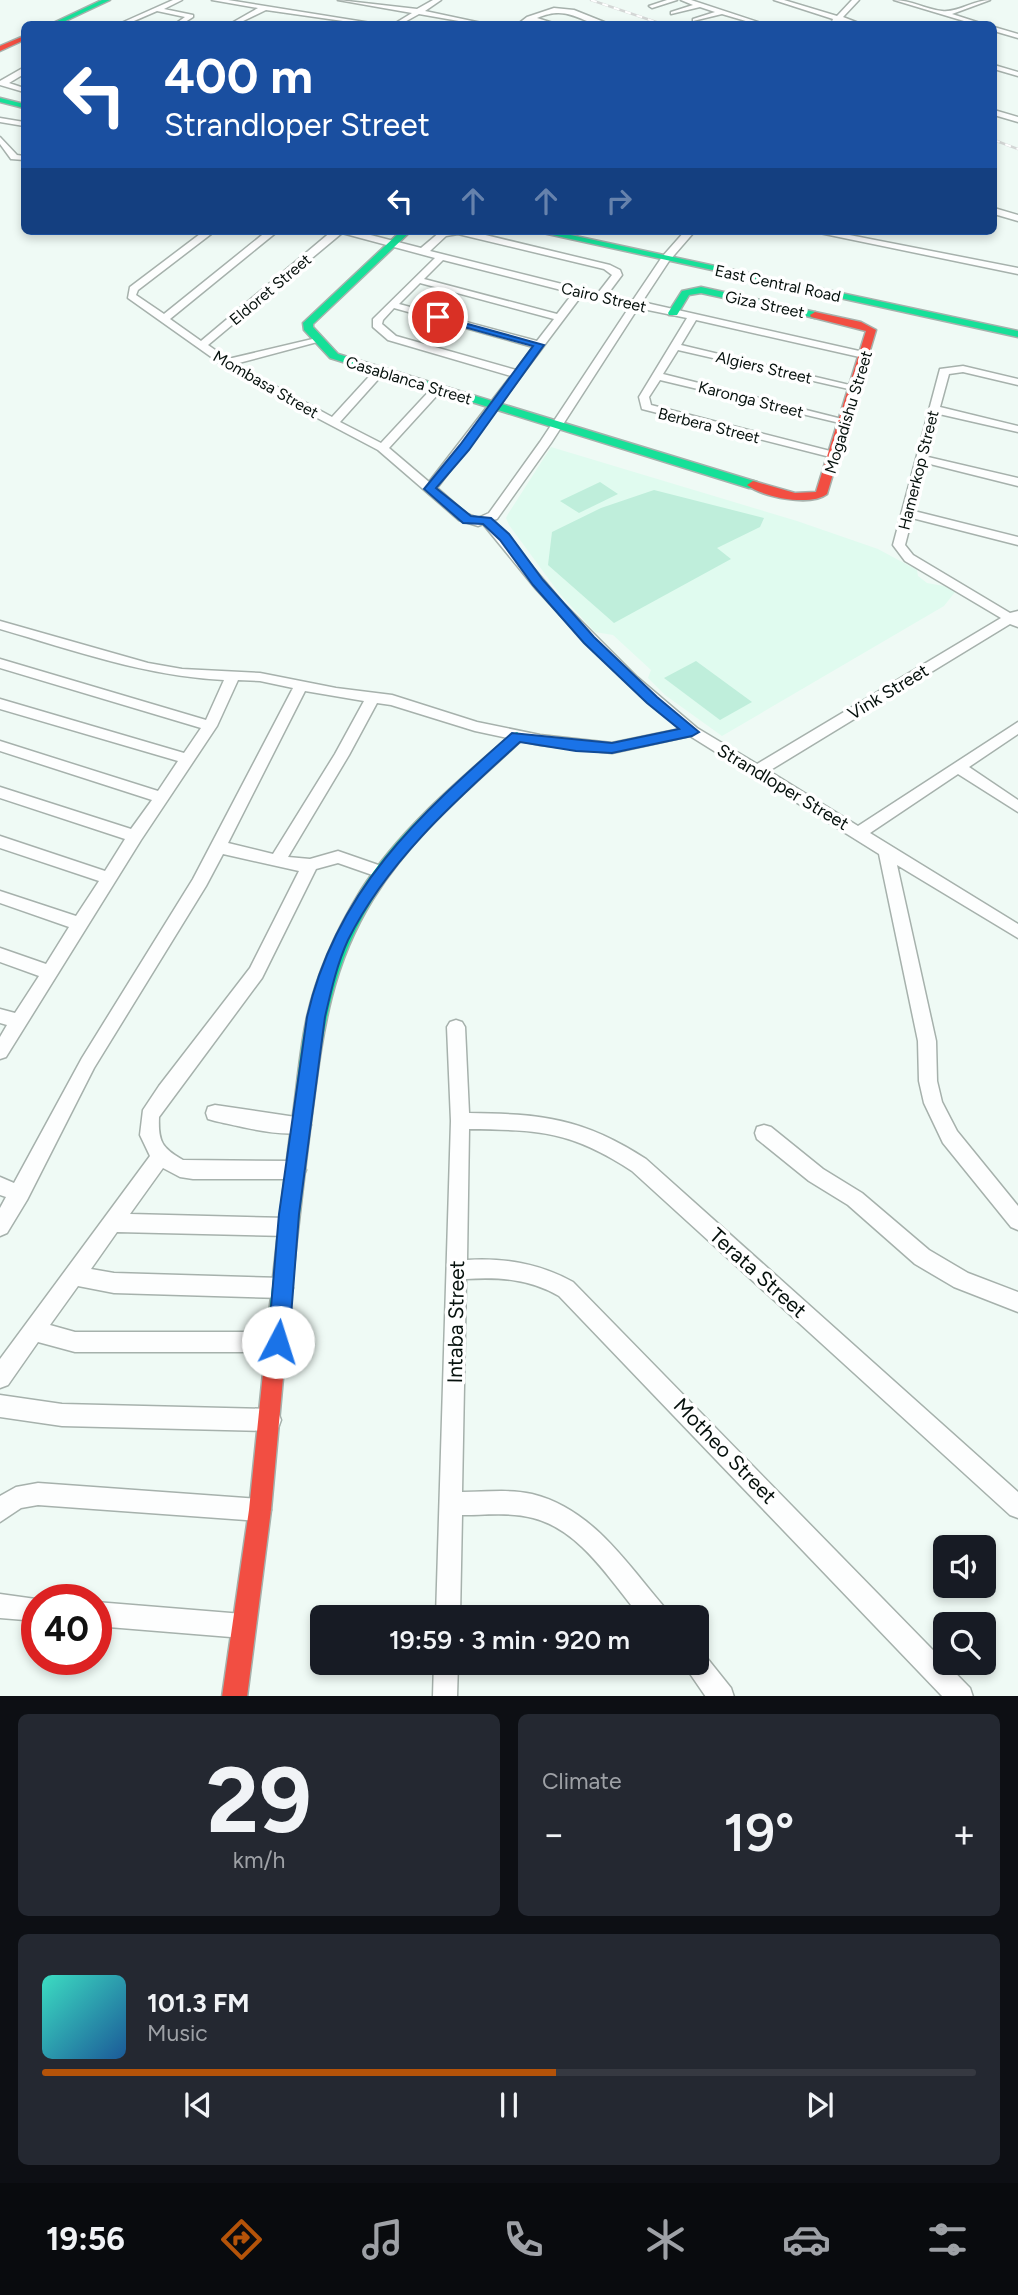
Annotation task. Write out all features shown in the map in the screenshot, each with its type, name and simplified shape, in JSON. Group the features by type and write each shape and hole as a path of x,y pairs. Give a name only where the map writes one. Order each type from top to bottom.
{"street":[{"path":"61,21 107,0"},
{"path":"129,21 179,0"},
{"path":"215,0 240,2 338,21"},
{"path":"341,0 467,21"},
{"path":"403,21 438,0"},
{"path":"652,6 674,0"},
{"path":"684,0 751,21"},
{"path":"777,0 834,21 856,0"},
{"path":"897,0 970,21"},
{"path":"945,14 987,0"},
{"path":"673,13 701,5"},
{"path":"525,21 545,9 555,7 597,21"},
{"path":"239,21 264,8"},
{"path":"155,9 191,16 183,21"},
{"path":"695,20 722,12"},
{"path":"298,19 307,14"},
{"path":"529,18 541,21"},
{"path":"738,21 745,19"},
{"path":"997,30 1018,36"},
{"path":"0,49 21,39"},
{"path":"997,67 1018,74"},
{"path":"1008,71 1018,67"},
{"path":"21,73 3,83 21,89"},
{"path":"0,100 21,105"},
{"path":"997,113 1018,120"},
{"path":"0,120 21,124"},
{"path":"0,139 13,157 21,158"},
{"path":"997,212 1018,218"},
{"name":"Mombasa Street","path":"205,235 131,291 134,299 226,363 383,448 467,520 488,520"},
{"path":"163,320 268,235"},
{"name":"Eldoret Street","path":"201,346 333,235"},
{"name":"Cairo Street","path":"367,235 392,244 579,292 864,355"},
{"path":"226,363 317,339 308,328 310,320 402,235"},
{"path":"423,252 442,235"},
{"path":"475,235 607,267 617,272 601,296"},
{"name":"East Central Road","path":"556,235 1018,334"},
{"path":"488,520 556,425 665,259 686,235"},
{"path":"835,235 1018,271"},
{"path":"441,257 376,323 387,335 517,374"},
{"path":"418,280 560,318"},
{"name":"Giza Street","path":"673,313 685,293 701,290 867,328"},
{"path":"430,489 579,292"},
{"path":"393,305 539,345"},
{"name":"Berbera Street","path":"693,317 643,400 649,409 834,455"},
{"name":"Mogadishu Street","path":"817,496 824,491 853,387 872,332 867,328"},
{"name":"Casablanca Street","path":"317,339 334,356 379,372 793,497 805,499 817,496"},
{"name":"Algiers Street","path":"674,346 853,387"},
{"name":"Hamerkop Street","path":"1015,618 902,552 899,542 941,375 949,369 962,369 1018,382"},
{"path":"334,422 379,372"},
{"name":"Karonga Street","path":"657,376 844,421"},
{"path":"383,448 437,389"},
{"path":"933,409 1018,429"},
{"path":"922,459 1018,482"},
{"path":"907,513 1018,541"},
{"name":"Strandloper Street","path":"488,520 505,537 538,583 589,640 652,700 692,732 1018,932"},
{"name":"Vink Street","path":"758,771 1015,618"},
{"path":"0,625 148,667 182,673 234,674 392,700 517,737 576,746 612,748 692,732"},
{"path":"0,663 210,726"},
{"path":"0,1052 135,836 210,726 234,674"},
{"path":"0,1227 88,1063 219,847 301,686"},
{"path":"277,861 342,755 373,697"},
{"path":"0,704 187,759"},
{"path":"859,833 1018,727"},
{"path":"234,1696 260,1510 288,1227 316,1017 330,964 353,915 381,872 447,799 517,737"},
{"path":"0,746 161,797"},
{"path":"958,766 1018,807"},
{"path":"0,792 135,836"},
{"path":"0,842 108,878"},
{"path":"219,847 277,861 310,865 338,857 381,872"},
{"path":"886,850 927,1041 928,1081 933,1103 950,1137 1018,1221"},
{"path":"296,1170 180,1168 160,1157 149,1135 150,1116 164,1092 256,974 310,865"},
{"path":"0,897 79,924"},
{"path":"0,955 48,972"},
{"path":"0,1016 18,1021"},
{"name":"Intaba Street","path":"448,1605 460,1121 456,1027"},
{"path":"215,1113 263,1122 302,1125"},
{"name":"Terata Street","path":"460,1121 531,1122 561,1126 587,1133 612,1146 639,1165 1018,1507"},
{"path":"764,1133 816,1175 855,1199 922,1258 961,1280 1018,1302"},
{"path":"0,1377 160,1157"},
{"path":"0,1186 20,1194"},
{"path":"111,1223 288,1227"},
{"name":"Motheo Street","path":"457,1270 506,1268 527,1271 546,1276 566,1289 961,1696"},
{"path":"76,1276 127,1284 283,1288"},
{"path":"36,1331 75,1342 278,1342"},
{"path":"0,1406 62,1415 270,1420"},
{"path":"0,1511 16,1498 38,1494 260,1510"},
{"path":"452,1503 514,1504 553,1512 574,1524 596,1546 646,1605"},
{"path":"0,1606 21,1608"},
{"path":"112,1615 243,1626"},
{"path":"445,1696 446,1675"},
{"path":"705,1675 722,1696"}],"shaded area":[{"path":"551,447 797,521 878,549 917,570 918,576 927,583 944,586 955,592 944,606 722,736 665,695 648,678 651,670 613,635 595,632 559,593 509,525 506,518 508,514"}],"green space":[{"path":"600,482 618,494 579,513 560,501"},
{"path":"654,490 764,518 760,527 717,548 731,559 614,623 548,565 552,532 601,508"},
{"path":"696,661 752,702 720,720 664,678"}],"railway":[{"path":"591,0 653,21"},
{"path":"997,141 1018,149"}],"traffic: fast":[{"path":"61,21 107,0"},
{"path":"0,100 21,105"},
{"path":"402,235 308,323 308,328 334,356 753,485"},
{"path":"558,235 1018,334"},
{"path":"673,313 685,293 701,290 815,315"},
{"path":"277,1334 289,1214 316,1017 329,971 367,894 392,860 449,798 517,737"}],"traffic: jam":[{"path":"0,49 21,39"},
{"path":"753,485 795,497 821,494 871,330 857,324 815,315"},
{"path":"234,1696 260,1510 277,1334"}],"route":[{"path":"278,1342 289,1214 316,1017 330,964 340,940 381,872 447,799 517,737 576,746 612,748 692,732 652,700 589,640 538,583 505,537 487,521 467,520 430,489 539,345 438,317"}]}
